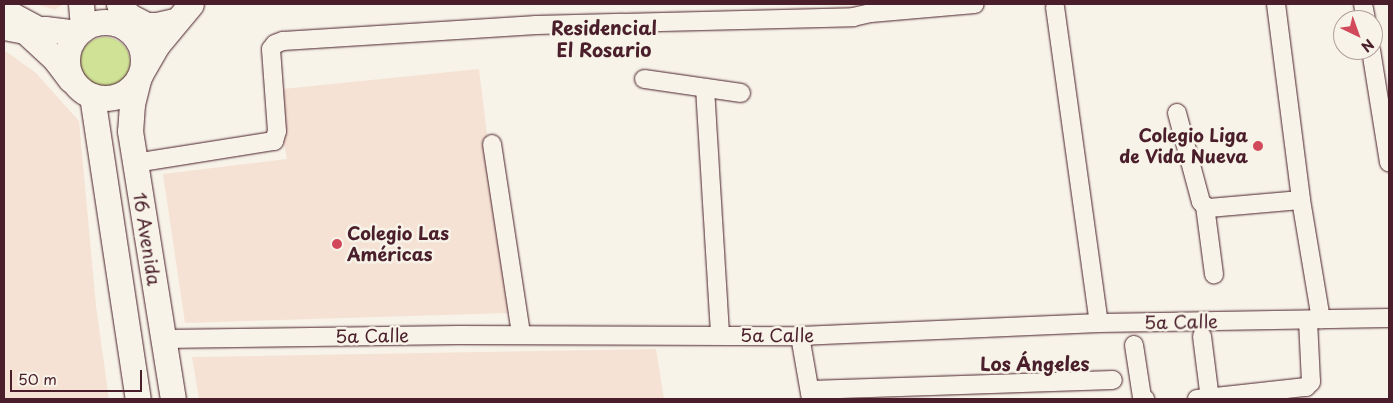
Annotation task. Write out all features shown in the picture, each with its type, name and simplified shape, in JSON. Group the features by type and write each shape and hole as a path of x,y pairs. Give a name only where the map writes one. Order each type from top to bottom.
{"main road":[{"path":"81,4 80,31 70,44 67,56 68,70 83,89"},
{"path":"119,4 129,16 147,25 166,24 183,12"},
{"path":"25,29 83,89 102,98 118,96 131,88 157,45 183,12"},
{"path":"25,29 80,31 104,22 126,28 140,43 144,62 140,75"},
{"name":"16 Avenida","path":"140,75 130,131 174,399"},
{"name":"16 Avenida","path":"83,89 138,399"}],"street":[{"path":"135,163 274,141 277,131 271,49 275,44 283,42 536,25 853,17 871,13 975,4"},
{"path":"1202,336 1205,399 1306,393 1311,382 1314,320 1276,4"},
{"path":"4,7 25,29"},
{"path":"1055,7 1099,323"},
{"path":"1373,60 1389,163"},
{"path":"644,79 741,93"},
{"path":"705,88 720,334"},
{"path":"1177,112 1201,202 1205,206 1209,208 1301,200"},
{"path":"492,144 521,334"},
{"path":"1205,206 1214,274"},
{"name":"5a Calle","path":"164,339 521,334 800,336 1099,323 1389,318"},
{"path":"800,336 811,395 1113,380"},
{"path":"1134,345 1142,397 1145,399"}],"shaded area":[{"path":"36,4 63,4 55,10"},
{"path":"4,50 36,73 79,121 96,306 109,399 4,399"},
{"name":"Colegio Las Américas","path":"479,69 509,313 185,323 163,174 287,159 273,90"},
{"path":"656,349 664,399 199,399 192,357"}],"green space":[{"path":"100,37 110,37 123,44 130,57 130,67 123,80 110,87 100,87 91,83 84,76 80,67 80,57 84,48 91,41"}],"place":[{"name":"Colegio Liga de Vida Nueva","path":"1258,146"},
{"name":"Colegio Las Américas","path":"337,244"}],"district":[{"name":"Residencial El Rosario","path":"604,39"},
{"name":"Los Ángeles","path":"1035,364"}]}
